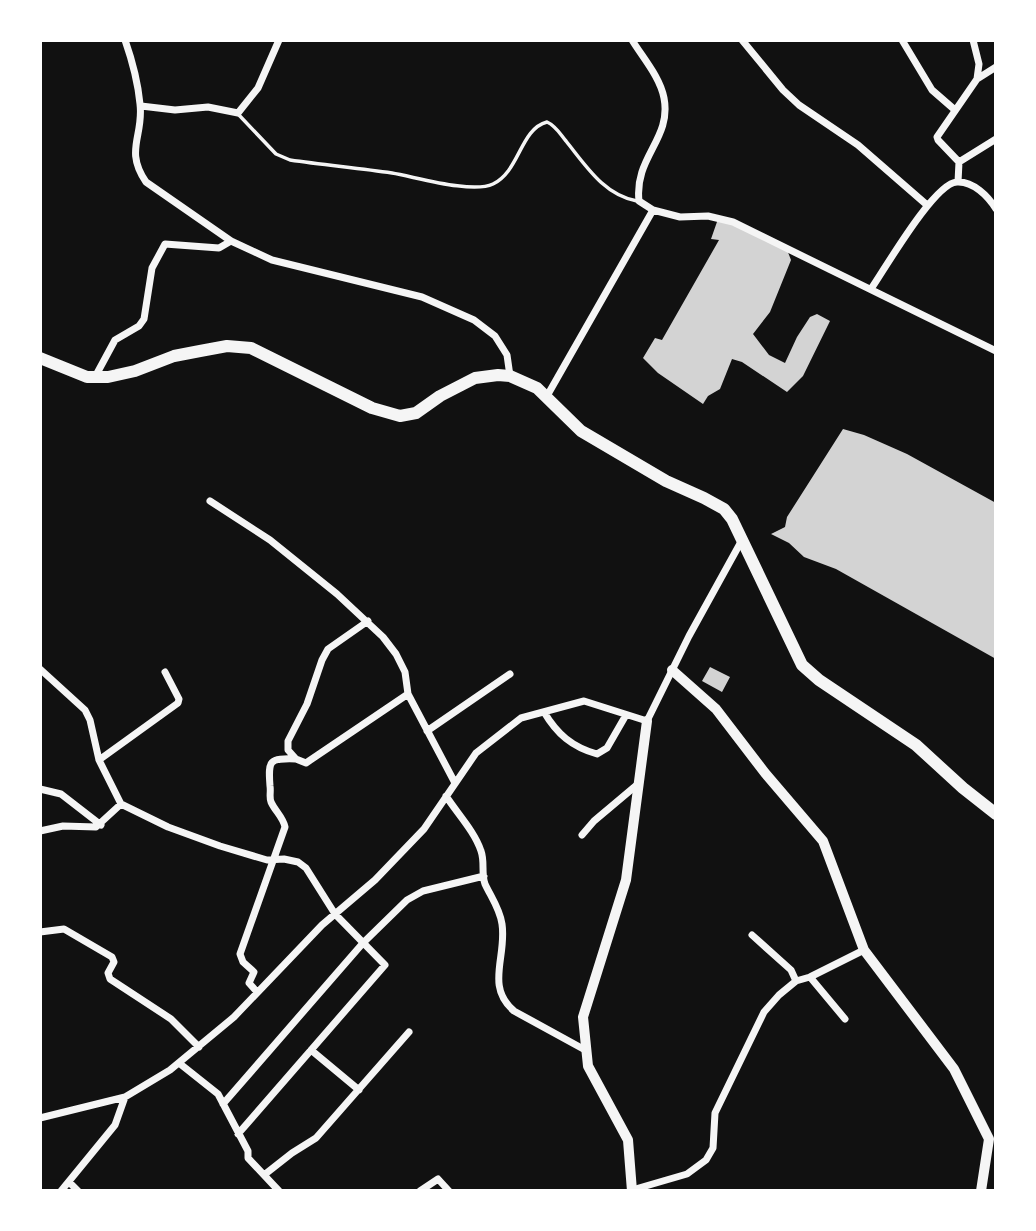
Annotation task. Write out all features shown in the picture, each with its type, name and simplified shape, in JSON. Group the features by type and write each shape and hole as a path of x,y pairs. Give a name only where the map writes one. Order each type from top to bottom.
{"main road":[{"path":"40,358 87,377 108,377 135,371 174,356 227,346 250,348 372,408 400,416 416,413 440,396 475,378 510,376 537,388 581,431 666,481 724,509 732,519 802,665 818,680 916,745 995,812"}],"street":[{"path":"125,40 141,106 134,159 146,182 231,242 272,260 422,297 461,313 486,327 495,336 507,355 510,376"},
{"path":"141,106 175,110 208,107 238,113 258,88 279,40"},
{"path":"632,40 660,85 664,98 665,123 646,156 640,176 639,201 653,210 680,217 708,216 733,222 996,351"},
{"path":"742,40 783,90 799,105 858,145 927,205"},
{"path":"902,40 932,90 955,110"},
{"path":"973,40 979,64 977,79"},
{"path":"958,182 959,162 937,138 977,79 996,67"},
{"path":"959,162 996,139"},
{"path":"871,289 927,205 952,184 958,182 984,193 996,209"},
{"path":"547,396 653,210"},
{"path":"95,377 115,340 138,326 144,319 152,268 165,244 219,248 231,242"},
{"path":"210,501 270,540 368,621 396,654 405,672 408,694 455,783"},
{"path":"742,540 647,721 626,880 583,1017 588,1066 628,1140 632,1190 687,1174 706,1160 713,1148 715,1113 764,1012 796,981 810,977 864,950"},
{"path":"368,621 328,649 307,704 288,741 288,750 296,759 303,763 308,762 408,694"},
{"path":"40,669 85,709 99,760 121,804 167,827 220,846 267,860 298,862 306,868 335,914 385,966 239,1134"},
{"path":"672,670 716,709 765,773 823,841 864,950 954,1069 989,1139 981,1191"},
{"path":"99,760 178,703 179,699 165,672"},
{"path":"427,731 510,674"},
{"path":"40,1118 125,1097 180,1063 234,1017 335,914 375,880 415,837 476,753 521,718 584,701 647,721"},
{"path":"544,712 561,737 585,751 597,754 607,748 626,715"},
{"path":"257,992 250,984 254,972 243,962 240,954 285,827 270,797 268,772 270,764 279,758 296,759"},
{"path":"582,835 594,821 638,784"},
{"path":"40,789 61,794 101,824"},
{"path":"446,796 480,847 484,876 502,923 503,951 498,978 504,1002 514,1011 587,1051"},
{"path":"40,831 63,826 96,827 121,804"},
{"path":"223,1104 363,943 417,893 484,876"},
{"path":"40,932 64,929 112,957 114,962 108,973 110,979 172,1019 199,1046"},
{"path":"752,935 791,970 796,981"},
{"path":"810,977 845,1019"},
{"path":"264,1175 316,1138 409,1032"},
{"path":"311,1050 359,1090"},
{"path":"180,1063 218,1094 248,1151 248,1158 279,1191"},
{"path":"61,1191 115,1125 125,1097"},
{"path":"420,1191 438,1179 449,1191"},
{"path":"69,1182 78,1191"}],"lane":[{"path":"238,113 276,154 290,160 476,188 491,186 507,176 533,128 547,122 555,127 589,170 610,191 623,199 639,201"}],"building":[{"path":"718,219 786,247 791,260 770,312 753,334 769,355 785,363 810,317 817,314 830,321 803,376 787,392 742,362 732,359 720,389 708,396 703,404 658,373 643,358 655,338 662,340 719,240 711,239"},
{"path":"843,429 907,454 996,503 996,659 836,569 804,557 789,543 771,534 785,527 787,517"},
{"path":"710,667 730,677 722,692 702,681"}]}
